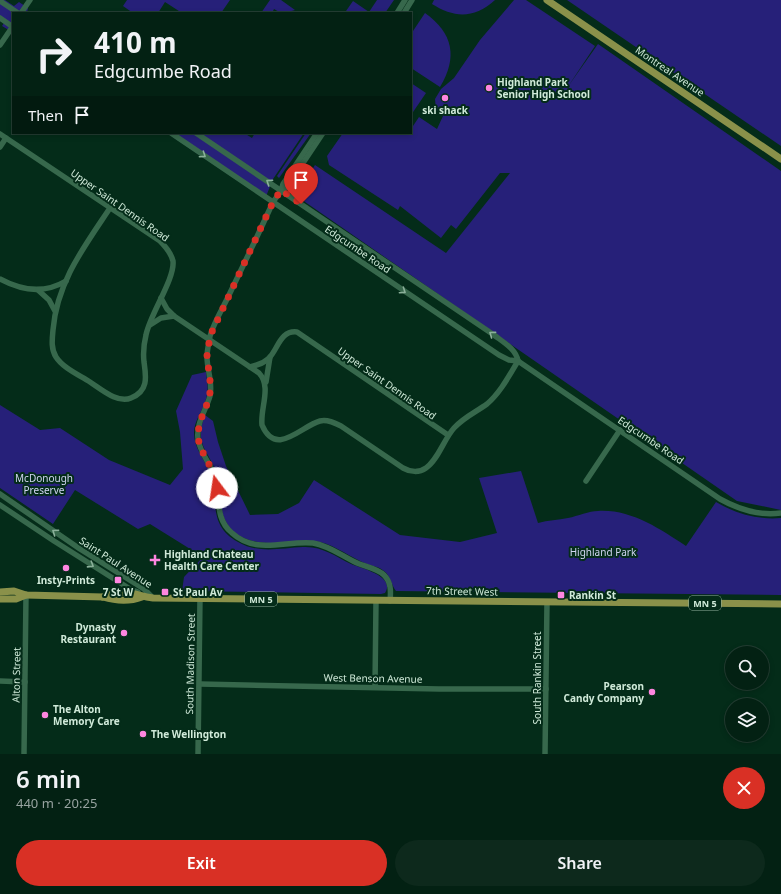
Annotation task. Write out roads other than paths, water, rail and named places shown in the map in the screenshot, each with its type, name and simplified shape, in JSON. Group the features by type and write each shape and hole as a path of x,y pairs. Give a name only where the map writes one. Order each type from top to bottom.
{"main road":[{"name":"Montreal Avenue","path":"548,0 781,159"},
{"name":"7th Street West","path":"0,592 14,592 26,595 103,596 114,593 132,593 142,597 154,598 781,604"},
{"name":"7th Street West","path":"0,599 16,599 26,595"}],"street":[{"path":"23,12 30,0"},
{"path":"398,12 405,0"},
{"path":"405,12 412,0"},
{"path":"0,1 16,12"},
{"path":"0,18 12,25"},
{"path":"0,45 12,27"},
{"name":"Upper Saint Dennis Road","path":"0,134 160,241 169,251 173,262 172,273 148,326 144,351 145,384 140,393 130,399 121,399 112,396 70,369 57,358 54,353 52,342 55,311"},
{"name":"Edgcumbe Road","path":"172,134 499,355 509,360 518,362 727,503 756,512 781,513"},
{"name":"Edgcumbe Road","path":"197,134 494,335 517,355 518,362"},
{"path":"316,134 282,184 281,190 273,202 212,330 207,356 211,389 199,424 198,438 200,447 215,476 218,510 224,525 236,537 252,543 276,546 313,543 333,549 355,562 376,570 384,575 391,588 390,600"},
{"path":"281,190 287,187 322,134"},
{"path":"0,147 6,138"},
{"path":"55,311 66,280 84,247 110,208"},
{"path":"0,279 16,286 38,290 56,287 66,280"},
{"path":"38,290 49,300 55,311"},
{"path":"161,298 166,309 174,316 250,367 264,379 265,386"},
{"path":"148,326 161,318 174,316"},
{"name":"Upper Saint Dennis Road","path":"250,367 264,362 270,357 287,333 300,333 448,435"},
{"path":"270,357 265,386 262,426 269,435 279,440 288,438 320,421 334,422 403,468 415,472 425,469 432,463 455,426 491,400 518,362"},
{"path":"586,481 620,430"},
{"name":"Saint Paul Avenue","path":"0,494 80,549 144,589 154,598"},
{"name":"Saint Paul Avenue","path":"0,505 130,589 154,598"},
{"name":"Alton Street","path":"24,754 26,595"},
{"name":"South Madison Street","path":"198,754 200,598"},
{"path":"375,687 376,600"},
{"name":"South Rankin Street","path":"545,754 547,602"},
{"path":"0,682 25,682"},
{"name":"West Benson Avenue","path":"200,684 439,689 546,688"}],"place":[{"name":"Highland Park Senior High School","path":"489,88"},
{"name":"ski shack","path":"445,98"},
{"name":"Highland Chateau Health Care Center","path":"155,560"},
{"name":"Insty-Prints","path":"66,568"},
{"name":"7 St W","path":"118,580"},
{"name":"St Paul Av","path":"165,592"},
{"name":"Rankin St","path":"561,595"},
{"name":"Dynasty Restaurant","path":"124,633"},
{"name":"Pearson Candy Company","path":"652,692"},
{"name":"The Alton Memory Care","path":"45,715"},
{"name":"The Wellington","path":"143,734"}],"park label":[{"name":"McDonough Preserve","path":"44,484"},
{"name":"Highland Park","path":"603,552"}]}
